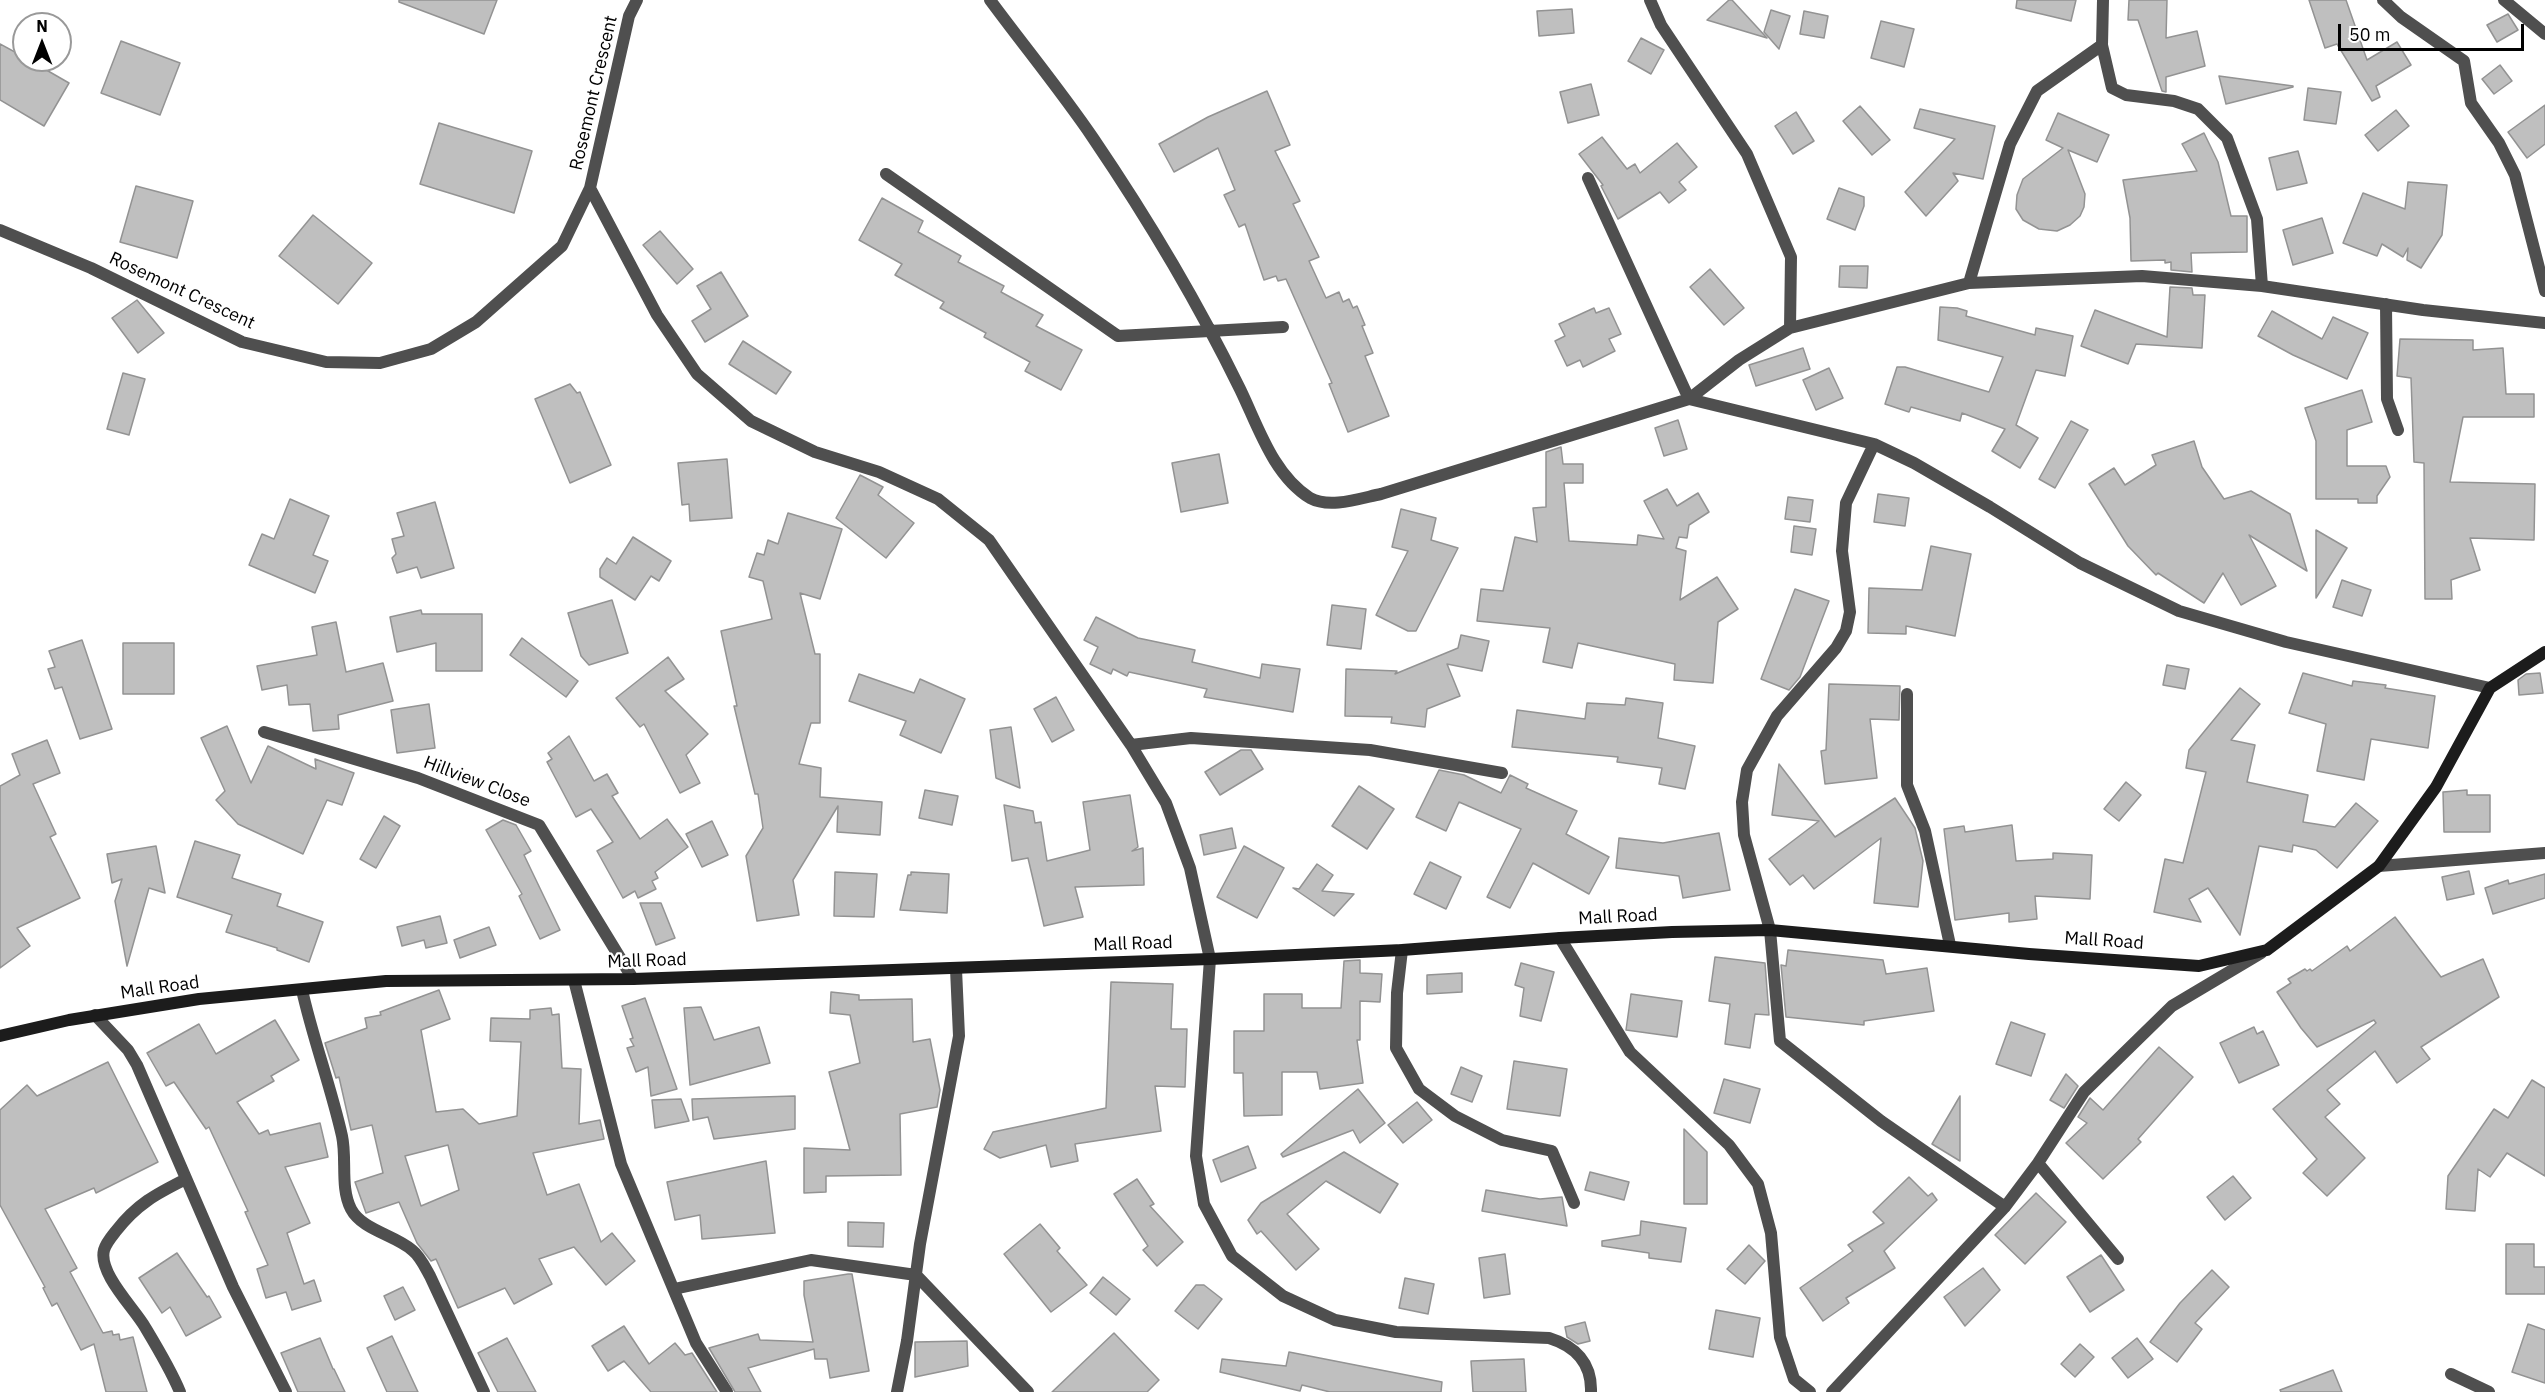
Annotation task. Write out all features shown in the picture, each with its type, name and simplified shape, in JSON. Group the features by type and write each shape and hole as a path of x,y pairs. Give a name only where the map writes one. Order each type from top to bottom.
{"street":[{"name":"Rosemont Crescent","path":"0,230 91,268 242,342 326,362 380,363 431,349 476,322 562,246 590,188 629,16 637,0"},
{"path":"990,0 1092,137 1164,247 1212,332 1276,464 1312,499 1337,502 1381,494 1689,399 1739,360 1790,328 1969,283 2142,276 2262,286 2545,323"},
{"path":"1650,0 1661,25 1748,154 1791,257 1790,328"},
{"path":"2103,0 2102,45 2112,88 2126,95 2174,101 2198,109 2227,138 2257,219 2262,286"},
{"path":"2383,0 2401,17 2464,61 2471,103 2499,143 2515,175 2545,291"},
{"path":"2504,0 2545,34"},
{"path":"1969,283 2010,144 2037,91 2102,45"},
{"path":"886,174 1118,336 1283,327"},
{"path":"1588,178 1689,399"},
{"path":"590,188 657,315 697,374 751,421 815,452 879,472 938,499 989,540 1131,745 1166,803 1190,868 1210,959 1196,1156 1204,1204 1232,1256 1283,1296 1335,1320 1396,1332 1548,1338 1564,1343 1577,1352 1587,1365 1592,1381 1592,1392"},
{"path":"2386,304 2387,399 2398,430"},
{"path":"1689,399 1874,444 1914,463 2080,563 2179,611 2286,642 2490,687"},
{"path":"1874,444 1846,503 1842,551 1850,612 1846,631 1836,648 1777,716 1747,770 1742,802 1744,835 1770,930 1780,1041 1881,1121 2005,1207"},
{"path":"1832,1392 2005,1207 2038,1163 2084,1092 2172,1006 2267,950 2379,866 2436,787 2490,687 2545,652"},
{"path":"1907,694 1907,785 1925,831 1950,945"},
{"name":"Hillview Close","path":"264,732 418,778 539,825 633,979"},
{"path":"1131,745 1191,738 1358,749 1502,773"},
{"path":"2379,866 2545,853"},
{"name":"Mall Road","path":"0,1035 199,999 386,981 633,979 956,969 1402,950 1672,932 1770,930 2029,954 2199,966 2267,950"},
{"path":"1560,938 1630,1052 1729,1145 1758,1184 1771,1233 1780,1337 1794,1379 1810,1392"},
{"path":"1402,950 1397,993 1396,1048 1419,1089 1455,1116 1502,1140 1552,1151 1574,1203"},
{"path":"897,1392 959,1036 956,969"},
{"path":"574,980 621,1164 696,1343 727,1392"},
{"path":"302,990 312,1034 343,1139 348,1201 352,1211 362,1221 412,1250 420,1259 484,1392"},
{"path":"95,1016 128,1050 137,1065 233,1287 286,1392"},
{"path":"2038,1163 2118,1258"},
{"path":"180,1392 144,1325 120,1294 104,1262 104,1251 117,1229 138,1205 186,1179"},
{"path":"674,1289 811,1260 916,1275 1028,1392"},
{"path":"2451,1374 2489,1392"}],"building":[{"path":"399,0 497,0 484,34 399,2"},
{"path":"1729,0 1732,0 1767,38 1707,20"},
{"path":"2017,0 2076,0 2071,21 2016,8"},
{"path":"2129,0 2167,0 2166,38 2197,31 2205,66 2166,77 2166,92 2162,91 2138,20 2128,20"},
{"path":"2309,0 2346,0 2367,60 2397,42 2411,65 2376,86 2380,97 2372,101 2337,44 2325,48"},
{"path":"1572,9 1574,33 1539,36 1537,11"},
{"path":"1771,10 1790,16 1779,49 1764,32"},
{"path":"1804,11 1828,16 1824,38 1800,34"},
{"path":"2508,14 2518,30 2497,42 2487,25"},
{"path":"1881,21 1914,29 1904,67 1871,58"},
{"path":"1641,38 1664,50 1651,74 1628,61"},
{"path":"121,41 180,63 160,115 101,93"},
{"path":"0,44 12,50 12,72 50,72 69,83 44,126 0,100"},
{"path":"2500,65 2512,81 2494,94 2482,79"},
{"path":"2219,76 2293,86 2293,87 2226,104"},
{"path":"1591,84 1599,115 1568,123 1560,92"},
{"path":"2308,88 2341,92 2336,124 2304,120"},
{"path":"1267,91 1290,145 1275,151 1300,201 1293,204 1319,257 1309,261 1326,298 1339,292 1343,302 1349,299 1353,308 1357,306 1373,353 1365,356 1389,416 1348,432 1329,384 1332,383 1286,279 1278,281 1276,276 1264,280 1245,224 1239,227 1224,195 1235,190 1218,148 1174,172 1159,144 1208,117"},
{"path":"2545,105 2545,144 2527,158 2508,132"},
{"path":"1860,106 1890,140 1872,155 1843,121"},
{"path":"1920,109 1995,126 1983,179 1953,173 1958,181 1926,216 1905,192 1955,139 1914,128"},
{"path":"2396,110 2409,126 2378,151 2365,135"},
{"path":"1796,112 1814,141 1793,154 1775,126"},
{"path":"2058,113 2109,135 2097,162 2068,150 2085,194 2084,207 2080,216 2070,225 2057,231 2039,229 2023,220 2016,209 2017,195 2023,179 2063,148 2046,140"},
{"path":"439,123 532,151 514,213 420,184"},
{"path":"2204,133 2218,162 2231,216 2247,216 2247,252 2191,253 2192,272 2171,270 2171,262 2165,263 2165,260 2131,261 2130,218 2123,180 2197,171 2182,144"},
{"path":"1602,137 1627,169 1635,164 1640,173 1677,143 1697,167 1679,182 1686,190 1669,203 1660,192 1618,219 1601,186 1603,185 1579,154"},
{"path":"2298,151 2307,183 2277,190 2269,158"},
{"path":"2408,182 2447,185 2442,235 2421,268 2407,260 2408,248 2403,257 2382,244 2377,256 2343,243 2363,193 2405,209"},
{"path":"136,186 193,201 177,258 120,242"},
{"path":"1839,188 1864,197 1864,206 1855,230 1827,219"},
{"path":"882,198 923,221 918,232 961,256 958,262 1004,286 1001,292 1043,315 1036,326 1082,350 1061,390 1025,371 1030,362 984,337 986,333 940,308 944,302 895,275 902,264 859,240"},
{"path":"313,215 372,263 338,304 279,256"},
{"path":"2322,218 2333,253 2293,265 2283,230"},
{"path":"660,231 693,269 677,284 643,245"},
{"path":"1840,266 1868,266 1867,288 1839,287"},
{"path":"1710,269 1744,308 1724,325 1690,287"},
{"path":"721,272 748,316 705,342 692,321 711,309 697,286"},
{"path":"2170,287 2192,288 2193,295 2205,295 2202,348 2136,344 2128,364 2081,346 2095,310 2167,337"},
{"path":"137,300 164,333 138,353 112,318"},
{"path":"1940,307 1957,308 1967,311 1966,316 2035,335 2036,328 2073,336 2065,376 2036,370 2016,425 2038,438 2020,468 1992,451 2005,429 1962,413 1960,421 1911,407 1909,412 1885,404 1897,367 1905,367 1989,392 2003,357 1938,340"},
{"path":"1594,308 1596,313 1609,308 1621,334 1609,339 1615,351 1583,367 1580,360 1567,366 1555,341 1565,336 1559,324"},
{"path":"2272,311 2322,339 2333,317 2368,333 2347,379 2293,355 2258,336"},
{"path":"2400,339 2473,340 2473,350 2503,348 2506,394 2534,394 2534,417 2463,417 2450,482 2535,484 2534,540 2470,538 2480,570 2451,580 2452,599 2425,599 2424,463 2414,462 2411,378 2397,376"},
{"path":"743,341 791,372 776,394 729,364"},
{"path":"1803,348 1810,369 1756,386 1749,365"},
{"path":"1829,368 1843,398 1816,410 1803,380"},
{"path":"123,373 145,379 129,435 107,429"},
{"path":"570,384 577,393 580,392 611,465 570,483 535,399"},
{"path":"2362,390 2372,422 2347,430 2347,466 2386,466 2390,477 2377,496 2377,503 2358,503 2358,499 2316,499 2316,441 2305,408"},
{"path":"1678,420 1687,449 1664,456 1655,428"},
{"path":"2071,421 2088,430 2055,488 2039,479"},
{"path":"2194,441 2202,467 2224,499 2251,491 2290,514 2307,571 2249,535 2276,586 2241,605 2223,573 2204,603 2158,573 2156,575 2128,546 2089,484 2114,468 2125,485 2156,465 2152,455"},
{"path":"1561,447 1563,464 1583,464 1583,483 1564,483 1569,541 1637,545 1638,535 1664,539 1644,501 1667,489 1677,506 1698,493 1709,512 1689,525 1687,538 1679,537 1676,548 1686,551 1680,600 1717,577 1738,609 1718,622 1713,683 1674,680 1675,664 1578,643 1572,668 1543,662 1550,628 1477,621 1481,589 1503,591 1515,537 1537,542 1533,508 1546,507 1546,452"},
{"path":"1219,454 1228,503 1181,512 1172,463"},
{"path":"727,459 732,518 690,521 689,504 682,505 678,463"},
{"path":"860,475 883,487 878,495 914,523 886,558 836,518"},
{"path":"1878,494 1909,498 1905,526 1874,522"},
{"path":"1788,497 1813,500 1810,522 1785,519"},
{"path":"290,499 329,516 313,555 328,561 315,593 249,565 262,534 274,539"},
{"path":"435,502 454,568 421,578 417,567 397,573 392,558 396,554 392,539 404,536 397,513"},
{"path":"1401,509 1436,518 1431,540 1458,548 1416,631 1408,631 1376,615 1408,551 1392,547"},
{"path":"788,513 842,529 820,599 800,593 815,654 820,654 820,723 811,723 799,764 821,768 820,797 882,802 880,835 837,832 838,806 793,880 799,915 757,921 746,856 763,828 758,794 755,794 734,706 737,706 721,631 772,619 763,581 749,577 757,553 764,555 768,540 778,544"},
{"path":"1794,526 1816,529 1812,555 1791,552"},
{"path":"2316,530 2347,548 2316,598"},
{"path":"633,537 671,561 659,581 651,576 635,600 600,577 600,569 607,558 616,564"},
{"path":"1931,546 1971,554 1955,636 1906,626 1906,634 1868,633 1869,588 1922,590"},
{"path":"2342,580 2371,590 2362,616 2333,607"},
{"path":"1795,589 1829,601 1800,677 1789,690 1761,679"},
{"path":"612,600 628,653 589,665 581,656 568,613"},
{"path":"1332,605 1366,609 1361,649 1327,645"},
{"path":"421,610 422,614 482,614 482,671 436,671 436,643 397,652 390,617"},
{"path":"1096,617 1138,638 1195,650 1192,662 1260,678 1262,664 1300,669 1293,712 1204,697 1207,689 1129,672 1127,676 1113,669 1111,674 1090,664 1098,647 1084,640"},
{"path":"336,622 346,672 383,663 393,701 338,715 339,729 313,731 310,704 289,705 287,685 262,690 257,666 317,655 312,627"},
{"path":"1461,635 1489,641 1482,671 1447,664 1460,696 1427,709 1425,727 1391,723 1392,717 1345,716 1346,669 1397,671 1395,674 1458,648"},
{"path":"522,638 578,681 566,697 510,655"},
{"path":"82,640 112,729 80,739 62,687 55,689 48,669 55,667 49,651"},
{"path":"123,643 174,643 174,694 123,694"},
{"path":"668,657 684,679 665,691 708,734 686,755 700,783 680,793 644,724 640,727 616,698"},
{"path":"2167,665 2189,669 2185,689 2163,685"},
{"path":"2303,673 2352,686 2353,681 2386,685 2385,688 2435,696 2428,748 2371,739 2364,780 2317,771 2326,724 2289,713"},
{"path":"2540,673 2543,693 2519,695 2518,680 2526,674"},
{"path":"859,674 914,693 920,679 965,699 941,753 900,735 906,721 849,701"},
{"path":"1829,684 1900,686 1899,720 1870,719 1877,778 1825,784 1821,751 1826,750"},
{"path":"2240,688 2260,704 2231,740 2255,745 2247,782 2308,795 2303,822 2335,827 2356,803 2378,821 2337,868 2316,850 2293,845 2292,852 2259,846 2240,935 2208,888 2189,899 2201,922 2154,912 2165,859 2183,863 2206,772 2186,768 2189,750"},
{"path":"1056,697 1074,730 1052,742 1034,709"},
{"path":"1626,698 1663,703 1658,738 1695,746 1685,789 1659,784 1662,768 1617,762 1618,757 1512,747 1517,710 1585,719 1587,703 1625,705"},
{"path":"429,704 435,748 397,753 391,710"},
{"path":"227,726 251,783 268,746 316,769 315,759 354,773 342,805 327,800 303,854 238,824 216,800 225,791 201,738"},
{"path":"1011,727 1020,788 996,778 990,730"},
{"path":"569,736 594,781 607,774 618,793 612,796 640,839 667,819 688,847 655,872 658,878 652,881 656,889 638,898 635,891 623,898 597,851 613,842 591,809 576,817 547,762 552,759 548,753"},
{"path":"47,740 60,773 33,784 56,834 50,837 80,898 17,928 30,946 0,968 0,786 20,775 12,754"},
{"path":"1241,750 1251,750 1263,769 1220,795 1205,772"},
{"path":"1779,764 1835,837 1895,798 1915,828 1923,861 1918,907 1874,903 1881,838 1814,889 1803,875 1790,885 1769,859 1819,821 1772,815"},
{"path":"1439,770 1464,775 1501,793 1510,775 1528,784 1526,788 1577,811 1566,834 1609,857 1589,894 1533,863 1510,908 1487,897 1521,829 1459,802 1446,831 1416,817"},
{"path":"2126,782 2141,795 2119,821 2104,809"},
{"path":"1359,786 1394,809 1367,849 1332,826"},
{"path":"925,790 958,796 952,825 919,818"},
{"path":"2467,790 2467,795 2490,795 2490,832 2444,832 2443,792"},
{"path":"1130,795 1138,847 1132,851 1143,848 1144,885 1075,887 1083,917 1044,926 1028,858 1012,861 1004,805 1033,811 1035,823 1041,822 1047,861 1090,850 1083,802"},
{"path":"384,816 400,826 376,868 360,859"},
{"path":"503,820 516,825 531,851 524,855 560,930 540,939 519,896 522,894 486,830"},
{"path":"712,821 728,855 702,867 686,834"},
{"path":"2012,825 2016,861 2053,859 2053,853 2092,855 2090,899 2035,896 2037,919 2009,922 2009,913 1955,920 1944,829 1964,826 1965,832"},
{"path":"1232,828 1236,848 1204,855 1200,835"},
{"path":"1719,833 1730,890 1683,898 1679,876 1616,868 1619,838 1663,843"},
{"path":"195,841 240,855 232,878 281,894 277,906 323,922 309,962 277,950 277,948 226,932 232,915 177,897"},
{"path":"156,846 165,893 149,888 127,966 115,901 122,879 112,883 107,854"},
{"path":"1244,846 1284,868 1257,918 1217,897"},
{"path":"1430,862 1461,877 1446,909 1414,894"},
{"path":"1317,864 1333,875 1322,891 1354,894 1334,916 1293,888 1299,889"},
{"path":"2469,871 2474,894 2447,900 2442,877"},
{"path":"835,872 877,874 874,917 834,916"},
{"path":"911,872 949,874 947,913 900,910 908,875 911,875"},
{"path":"2545,874 2545,898 2493,914 2485,888 2508,880 2509,884"},
{"path":"640,903 661,903 675,938 656,945"},
{"path":"440,916 447,943 426,948 424,940 402,946 397,927"},
{"path":"2395,917 2441,977 2483,959 2499,997 2421,1047 2430,1059 2397,1083 2375,1051 2327,1090 2340,1104 2325,1117 2365,1158 2327,1196 2303,1173 2317,1159 2273,1109 2376,1023 2374,1020 2317,1047 2277,992 2291,983 2288,979 2305,969 2312,971 2347,946 2350,951"},
{"path":"489,927 496,945 460,958 454,940"},
{"path":"1788,950 1883,960 1886,974 1927,968 1934,1011 1864,1021 1864,1025 1786,1017 1781,965 1786,966"},
{"path":"1715,957 1765,963 1769,1015 1755,1014 1750,1048 1725,1044 1730,1004 1709,1001"},
{"path":"1360,960 1360,973 1382,974 1380,1002 1360,1001 1360,1040 1357,1040 1363,1083 1320,1089 1317,1072 1282,1072 1282,1115 1244,1116 1243,1073 1234,1073 1234,1031 1264,1031 1264,994 1302,994 1302,1008 1341,1008 1344,961"},
{"path":"1521,963 1554,972 1541,1021 1520,1016 1524,988 1515,985"},
{"path":"1462,973 1462,992 1427,994 1427,975"},
{"path":"1111,982 1173,984 1171,1029 1187,1029 1185,1087 1155,1086 1161,1131 1075,1144 1078,1161 1051,1167 1046,1145 1000,1158 984,1149 993,1132 1106,1108"},
{"path":"439,990 450,1019 421,1030 436,1112 463,1109 479,1124 517,1116 521,1042 490,1041 491,1018 530,1019 530,1010 551,1008 552,1015 559,1014 562,1068 581,1069 579,1124 600,1120 604,1139 533,1153 547,1195 579,1184 601,1242 612,1233 635,1261 606,1285 574,1247 539,1259 552,1284 514,1304 505,1288 458,1308 436,1259 431,1261 417,1243 399,1202 366,1213 355,1182 383,1173 372,1125 351,1130 339,1077 336,1078 325,1043 367,1028 365,1018 381,1015 380,1012","holes":["448,1145 459,1190 421,1206 405,1156"]},
{"path":"831,992 859,995 859,1000 912,999 913,1042 930,1039 940,1090 937,1107 900,1114 901,1175 826,1176 826,1192 804,1193 804,1148 850,1150 829,1072 860,1063 850,1015 830,1013"},
{"path":"1631,994 1682,1001 1677,1037 1626,1030"},
{"path":"645,998 677,1089 651,1096 648,1067 636,1072 627,1048 634,1046 630,1039 633,1038 622,1006"},
{"path":"701,1007 714,1040 759,1027 770,1063 690,1085 684,1008"},
{"path":"275,1020 299,1060 271,1076 274,1081 237,1102 259,1134 268,1130 270,1135 320,1123 328,1157 285,1167 310,1223 287,1233 304,1284 314,1280 321,1301 292,1310 286,1292 266,1298 257,1269 268,1265 245,1212 248,1211 209,1127 206,1129 174,1082 166,1086 147,1053 199,1024 216,1054"},
{"path":"2011,1022 2045,1034 2031,1076 1996,1064"},
{"path":"2254,1027 2257,1034 2263,1031 2279,1065 2239,1083 2220,1043"},
{"path":"2159,1047 2193,1077 2138,1139 2141,1142 2103,1179 2066,1143 2087,1123 2078,1117 2090,1098 2103,1110"},
{"path":"1514,1061 1567,1069 1560,1116 1507,1109"},
{"path":"108,1062 158,1162 96,1193 94,1188 45,1209 77,1268 70,1272 103,1333 112,1331 113,1335 119,1334 120,1340 133,1337 147,1392 106,1392 94,1344 81,1350 57,1303 52,1306 43,1288 45,1287 0,1205 0,1110 27,1085 37,1096"},
{"path":"1461,1067 1482,1076 1472,1102 1451,1094"},
{"path":"2066,1074 2078,1086 2064,1108 2050,1100"},
{"path":"1724,1079 1760,1089 1750,1123 1714,1113"},
{"path":"2532,1080 2545,1088 2545,1176 2507,1153 2490,1177 2478,1169 2475,1211 2446,1209 2448,1176 2494,1109 2508,1118"},
{"path":"1358,1089 1385,1123 1360,1143 1353,1130 1283,1157 1281,1154"},
{"path":"795,1096 795,1129 714,1139 708,1117 693,1120 692,1099"},
{"path":"1960,1096 1960,1161 1932,1144"},
{"path":"681,1099 689,1121 655,1128 652,1100"},
{"path":"1417,1102 1432,1120 1403,1143 1388,1125"},
{"path":"1684,1129 1707,1152 1707,1204 1684,1204"},
{"path":"1248,1146 1256,1168 1221,1182 1213,1160"},
{"path":"1344,1152 1398,1184 1380,1213 1326,1181 1287,1214 1319,1249 1296,1270 1261,1231 1257,1234 1248,1220 1261,1203"},
{"path":"766,1161 775,1233 702,1239 700,1215 675,1220 667,1182"},
{"path":"1590,1172 1629,1182 1624,1200 1585,1190"},
{"path":"2233,1176 2251,1198 2225,1220 2207,1197"},
{"path":"1909,1177 1928,1196 1932,1193 1937,1200 1884,1251 1895,1268 1846,1298 1849,1303 1823,1321 1800,1288 1853,1251 1848,1245 1884,1223 1873,1212"},
{"path":"1137,1179 1154,1204 1150,1206 1183,1242 1157,1266 1143,1250 1148,1246 1114,1194"},
{"path":"1486,1190 1540,1199 1562,1197 1567,1226 1482,1211"},
{"path":"2036,1193 2066,1222 2025,1264 1995,1235"},
{"path":"1641,1221 1686,1228 1681,1262 1649,1258 1649,1253 1602,1246 1602,1241 1640,1235"},
{"path":"848,1222 884,1223 883,1247 848,1246"},
{"path":"1040,1224 1060,1248 1057,1251 1087,1285 1051,1312 1004,1254"},
{"path":"2506,1244 2534,1244 2534,1267 2545,1267 2545,1294 2506,1294"},
{"path":"1749,1245 1765,1261 1745,1284 1727,1269"},
{"path":"177,1253 207,1297 209,1296 221,1317 186,1336 170,1307 162,1313 139,1278"},
{"path":"1505,1254 1510,1294 1484,1298 1479,1258"},
{"path":"2101,1255 2124,1290 2090,1312 2067,1277"},
{"path":"1983,1268 2000,1290 1965,1326 1944,1297"},
{"path":"2212,1270 2229,1287 2195,1323 2202,1329 2177,1362 2150,1342 2180,1303"},
{"path":"852,1274 869,1371 830,1378 827,1359 815,1359 814,1349 748,1368 761,1392 735,1392 709,1348 758,1334 760,1340 813,1342 804,1295 804,1281"},
{"path":"1103,1277 1130,1299 1116,1315 1090,1293"},
{"path":"1405,1278 1434,1284 1428,1314 1399,1308"},
{"path":"1196,1285 1204,1285 1222,1299 1198,1329 1175,1311"},
{"path":"403,1287 415,1310 395,1320 384,1296"},
{"path":"1716,1310 1760,1318 1753,1357 1709,1349"},
{"path":"1585,1322 1590,1341 1578,1344 1567,1337 1565,1327"},
{"path":"2528,1324 2545,1330 2545,1383 2512,1372"},
{"path":"624,1326 649,1364 675,1343 685,1355 692,1353 717,1392 651,1392 624,1361 608,1371 592,1346"},
{"path":"1114,1333 1159,1380 1147,1392 1052,1392"},
{"path":"392,1336 418,1392 387,1392 367,1348"},
{"path":"320,1338 345,1392 298,1392 281,1353"},
{"path":"507,1338 536,1392 498,1392 478,1353"},
{"path":"2137,1338 2153,1359 2128,1378 2112,1358"},
{"path":"967,1341 968,1366 915,1377 915,1342"},
{"path":"2080,1344 2094,1357 2075,1377 2061,1364"},
{"path":"1289,1352 1442,1382 1441,1392 1330,1392 1302,1385 1300,1391 1220,1372 1222,1359 1286,1366"},
{"path":"1524,1359 1526,1392 1473,1392 1471,1361"},
{"path":"2333,1370 2342,1392 2281,1392 2280,1390"}]}
